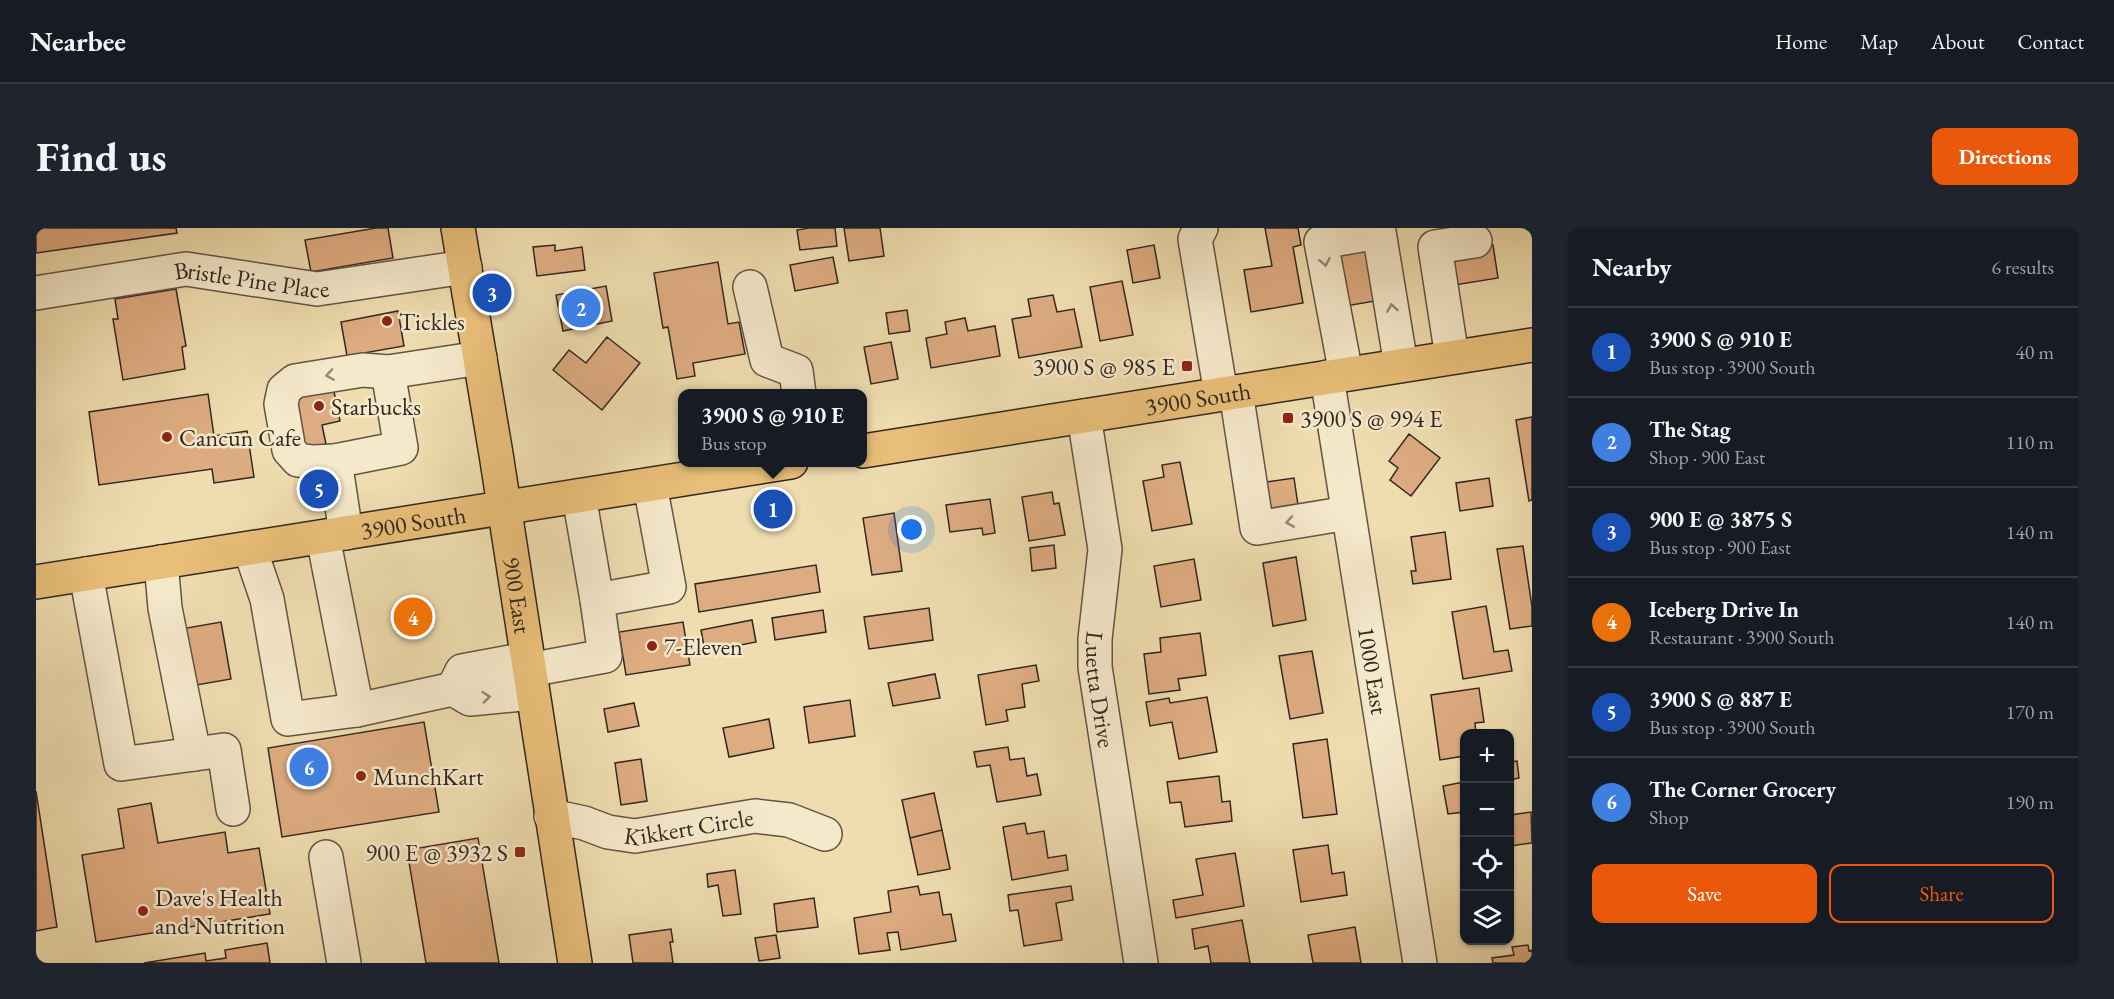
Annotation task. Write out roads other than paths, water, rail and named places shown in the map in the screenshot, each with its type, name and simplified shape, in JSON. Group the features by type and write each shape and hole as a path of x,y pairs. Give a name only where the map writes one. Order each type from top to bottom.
{"main road":[{"name":"900 East","path":"458,228 575,963"},
{"name":"3900 South","path":"867,450 1532,345"},
{"name":"3900 South","path":"36,582 760,467"}],"street":[{"path":"1201,228 1195,239 1257,528 1348,513"},
{"name":"1000 East","path":"1401,366 1379,232 1321,242 1348,513 1420,963"},
{"path":"1452,357 1435,247 1475,241"},
{"name":"Bristle Pine Place","path":"36,293 186,269 317,289 465,267"},
{"path":"750,287 768,360 796,371 798,389"},
{"path":"388,372 401,448 335,461 313,462 298,460 289,450 281,404 284,390 295,381 363,370 388,372 480,358"},
{"name":"Luetta Drive","path":"1084,416 1105,549 1095,639 1095,667 1141,963"},
{"path":"335,461 335,535 357,710"},
{"path":"597,600 669,587 650,485"},
{"path":"250,549 267,599 288,719 357,710 453,689 462,671 529,674 605,656 579,496"},
{"path":"161,562 165,608 194,754"},
{"path":"86,574 121,764 224,750 233,808"},
{"name":"Kikkert Circle","path":"551,816 584,823 608,832 635,836 755,816 789,820 825,834"},
{"path":"326,857 344,963"}],"place":[{"name":"900 E @ 3875 S","path":"492,293"},
{"name":"The Stag","path":"581,308"},
{"name":"Tickles","path":"387,321"},
{"name":"3900 S @ 985 E","path":"1187,366"},
{"name":"Starbucks","path":"319,406"},
{"name":"3900 S @ 994 E","path":"1288,418"},
{"name":"Cancun Cafe","path":"167,437"},
{"name":"3900 S @ 887 E","path":"319,489"},
{"name":"3900 S @ 910 E","path":"773,509"},
{"name":"Iceberg Drive In","path":"413,617"},
{"name":"7-Eleven","path":"652,646"},
{"name":"The Corner Grocery","path":"309,767"},
{"name":"MunchKart","path":"361,776"},
{"name":"900 E @ 3932 S","path":"520,852"},
{"name":"Dave's Health and Nutrition","path":"143,911"}]}
